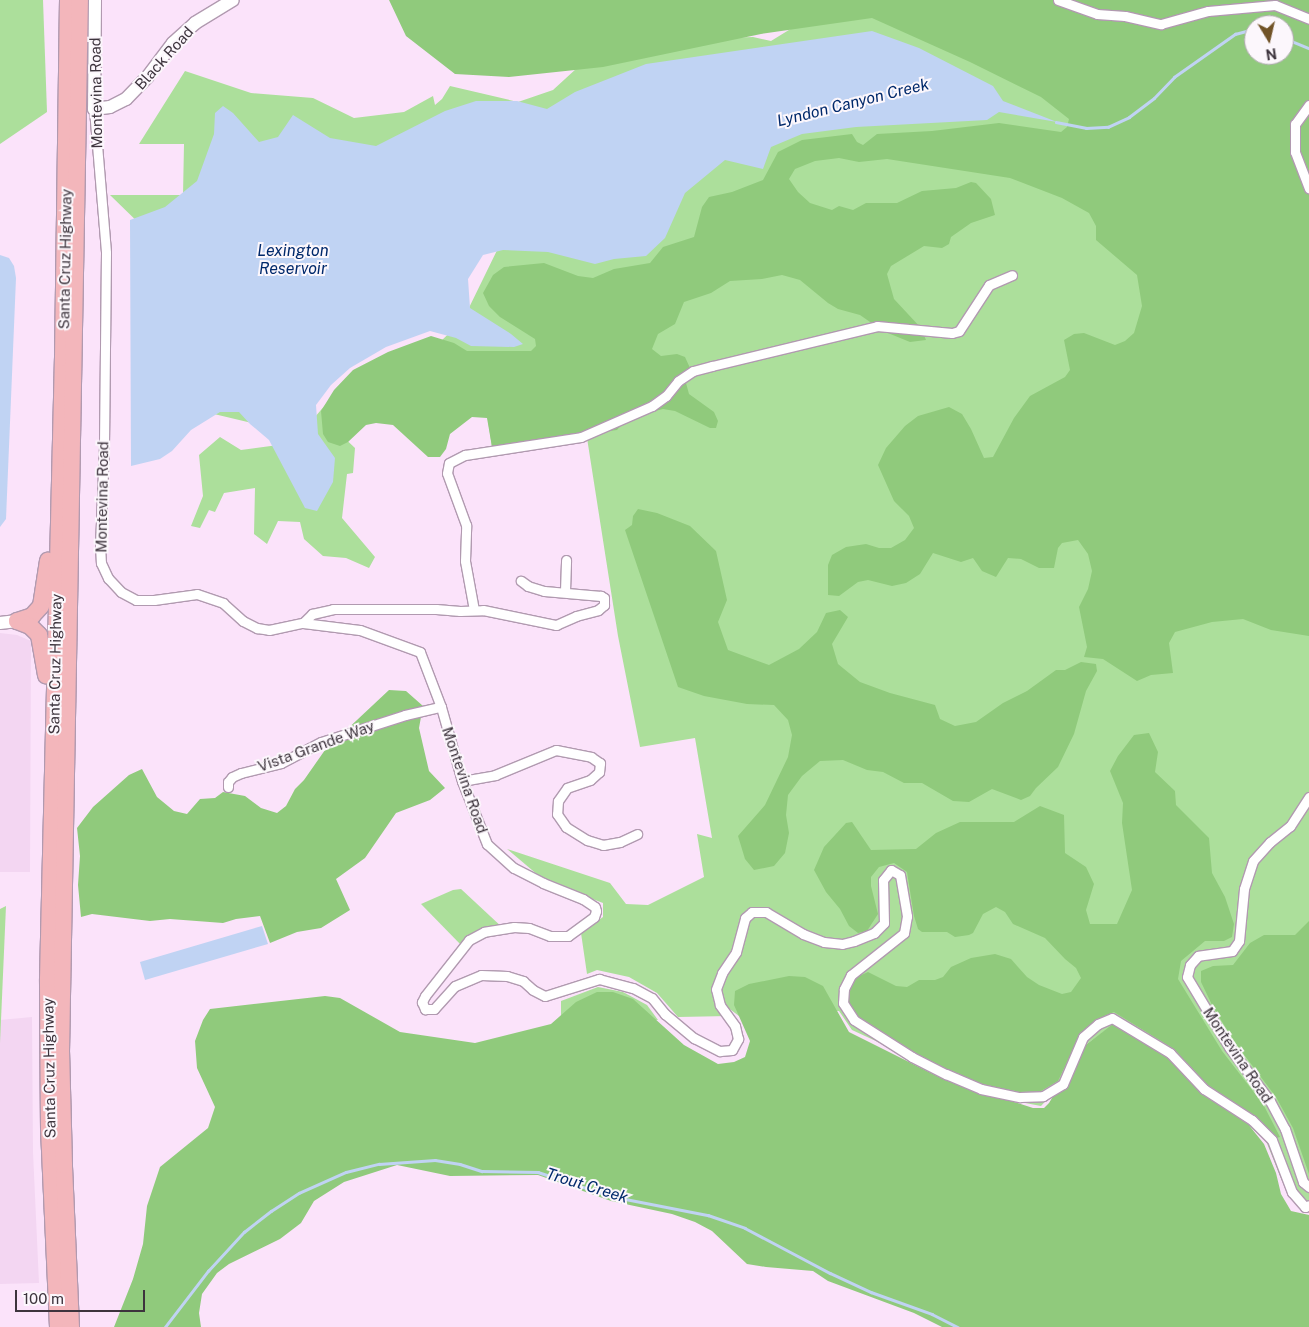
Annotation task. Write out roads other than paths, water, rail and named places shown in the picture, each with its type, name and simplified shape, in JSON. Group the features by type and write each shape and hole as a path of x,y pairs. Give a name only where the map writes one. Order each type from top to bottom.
{"highway":[{"name":"Santa Cruz Highway","path":"58,1327 48,1053 68,0"},
{"name":"Santa Cruz Highway","path":"71,1327 64,1165 62,1052 80,0"},
{"path":"17,621 36,613 44,598 61,434"},
{"path":"17,621 33,628 41,640 45,663 53,754"}],"street":[{"name":"Montevina Road","path":"96,0 94,109 106,253 104,448 100,545 103,568 116,587 136,600 197,594 223,604 244,621 257,628 269,630 303,623 360,630 420,652 441,707 462,781 482,836 493,850 514,868 543,883 583,899 595,907 596,912 587,924 568,936 550,936 521,926 493,930 477,936 462,948 425,996 422,1002 425,1009 434,1009 460,982 482,975 506,976 523,981 533,990 545,996 599,979 633,988 646,994 680,1028 694,1038 720,1051 732,1050 738,1039 737,1033 720,1005 716,989 722,973 736,952 745,918 752,912 766,912 803,934 824,942 842,944 854,941 874,933 884,923 882,880 891,870 900,874 907,916 904,934 851,975 844,989 843,1003 854,1020 895,1047 946,1074 981,1089 1020,1097 1043,1096 1063,1084 1083,1037 1098,1024 1112,1018 1170,1053 1204,1088 1252,1120 1272,1140 1292,1192 1305,1207 1309,1205"},
{"name":"Black Road","path":"94,109 110,107 126,98 142,82 173,43 195,23 233,0"},
{"path":"1058,0 1097,14 1125,16 1161,24 1208,11 1275,5 1309,19"},
{"path":"1309,104 1295,124 1295,152 1309,188"},
{"path":"474,610 465,561 466,525 447,472 449,463 465,455 581,436 652,406 666,396 678,382 693,371 703,368 877,326 952,333 959,331 989,286 1012,275"},
{"path":"565,591 566,560"},
{"path":"303,623 312,614 333,609 474,610 556,625 576,616 598,610 604,605 604,598 600,596 565,591 554,593 539,590 528,586 521,580"},
{"path":"0,623 17,621"},
{"name":"Vista Grande Way","path":"228,787 228,782 232,777 281,762 321,742 405,715 441,707"},
{"path":"462,781 495,775 556,750 591,757 600,763 599,772 590,780 567,788 558,801 557,814 566,828 587,840 603,845 620,842 637,834"},
{"name":"Montevina Road","path":"1309,797 1290,826 1270,842 1253,861 1244,889 1239,941 1232,951 1198,956 1190,965 1187,977 1229,1047 1270,1100 1285,1129 1303,1182 1309,1187"}],"water":[{"name":"Lexington Reservoir","path":"872,31 919,48 993,86 1003,101 1057,122 999,112 987,120 856,127 802,134 771,147 763,169 725,160 685,193 665,238 646,256 614,259 595,264 548,252 503,250 483,255 468,279 470,308 511,334 523,344 514,347 471,346 456,338 430,331 386,347 350,368 331,385 316,405 318,434 335,458 333,482 317,511 305,508 269,440 239,412 220,412 191,430 172,451 160,459 131,466 130,220 165,207 197,181 214,134 215,113 223,106 233,113 259,142 278,137 293,115 330,138 376,146 445,111 476,101 517,101 547,109 575,92 646,64"},
{"path":"0,255 9,258 14,266 16,278 6,519 0,527"},
{"path":"262,926 268,944 145,980 140,962"}],"waterway":[{"name":"Lyndon Canyon Creek","path":"1056,122 1086,128 1108,127 1129,117 1154,98 1174,77 1235,34 1244,32"},
{"name":"Lyndon Canyon Creek","path":"1294,42 1309,48"},
{"name":"Trout Creek","path":"165,1327 208,1271 244,1232 271,1211 299,1193 346,1172 379,1164 435,1160 460,1164 482,1171 538,1172 610,1196 708,1215 745,1228 830,1273 871,1292 932,1314 958,1327"}]}
